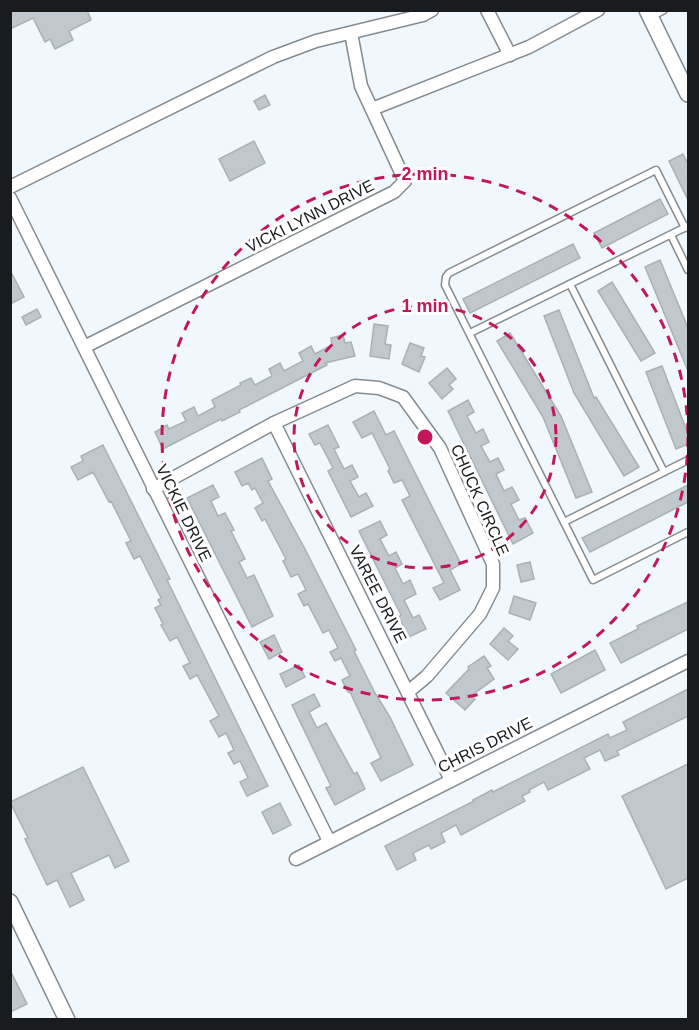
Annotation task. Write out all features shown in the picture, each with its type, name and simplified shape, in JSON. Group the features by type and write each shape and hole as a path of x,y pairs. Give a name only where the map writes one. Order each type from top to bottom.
{"street":[{"path":"10,187 273,57 316,41 423,15 432,10"},
{"path":"487,10 510,55"},
{"path":"372,109 529,47 598,10"},
{"path":"654,13 688,94"},
{"name":"VICKI LYNN DRIVE","path":"84,347 394,192 405,181 361,86 351,33"},
{"name":"VICKIE DRIVE","path":"10,198 329,841"},
{"name":"CHUCK CIRCLE","path":"153,489 274,423 355,386 379,388 403,397 440,448 493,564 493,588 480,614 428,676 408,692"},
{"name":"VAREE DRIVE","path":"274,423 451,780"},
{"name":"CHRIS DRIVE","path":"296,859 688,661"},
{"path":"10,902 17,930 67,1020"}],"lane":[{"path":"470,333 687,227 656,170 449,273 445,285 593,580 688,532"},
{"path":"671,235 688,270"},
{"path":"570,284 664,472"},
{"path":"564,522 688,460"}],"building":[{"path":"10,10 87,10 91,20 69,31 73,40 55,49 50,39 45,42 33,18 10,29"},
{"path":"265,95 270,105 259,110 254,101"},
{"path":"254,141 265,163 230,181 219,159"},
{"path":"683,154 688,164 688,200 669,161"},
{"path":"660,199 668,214 602,248 594,233"},
{"path":"573,244 580,258 470,313 463,299"},
{"path":"660,260 688,328 688,371 645,267"},
{"path":"10,270 24,297 10,304"},
{"path":"612,282 655,353 641,361 598,291"},
{"path":"37,309 41,317 26,325 22,317"},
{"path":"559,310 594,398 596,397 639,467 624,476 574,393 544,316"},
{"path":"374,324 388,326 385,344 391,345 389,359 370,356"},
{"path":"510,333 561,416 592,492 576,498 543,417 497,341"},
{"path":"343,335 345,343 351,342 355,356 325,363 327,365 239,410 240,412 222,421 221,419 163,449 155,432 167,425 169,429 186,421 182,413 194,407 198,416 215,407 212,400 241,385 240,383 251,378 255,385 272,376 269,369 280,363 284,371 303,361 299,353 311,346 315,354 332,345 331,338"},
{"path":"410,343 424,348 421,356 425,357 419,372 402,364"},
{"path":"662,366 688,434 688,444 676,449 646,372"},
{"path":"447,368 456,379 449,385 453,389 442,399 429,383"},
{"path":"468,400 474,412 467,416 476,433 483,429 489,442 481,446 490,462 498,458 504,470 496,474 504,491 512,487 519,500 511,504 519,520 525,518 533,533 513,544 448,411"},
{"path":"374,411 386,435 394,431 461,564 450,570 460,590 440,600 433,588 444,583 402,500 410,496 402,480 394,483 388,471 390,469 372,433 362,438 353,422"},
{"path":"328,425 339,447 334,449 344,469 352,465 358,477 350,481 359,497 366,493 373,506 351,517 328,471 333,468 320,443 315,445 309,434"},
{"path":"103,445 170,579 167,580 268,786 247,796 240,782 248,778 240,761 234,764 228,753 234,750 226,733 219,737 210,721 219,716 197,675 190,679 183,666 190,663 177,637 170,641 161,625 163,624 155,608 161,605 158,600 161,598 140,556 134,559 126,543 131,541 111,501 109,502 93,472 78,480 71,467 83,461 81,456"},
{"path":"262,458 272,479 268,481 305,549 413,765 381,781 371,763 381,758 342,680 350,676 341,658 335,661 330,652 338,648 329,630 323,633 308,604 304,606 298,594 306,590 298,574 291,577 283,561 286,559 265,519 262,521 255,508 263,503 255,488 252,490 248,483 242,486 235,472"},
{"path":"213,485 219,497 211,501 218,516 225,513 245,559 239,562 247,578 254,575 273,616 252,627 187,498"},
{"path":"688,485 688,502 590,552 582,538"},
{"path":"380,521 387,535 380,539 389,556 396,552 402,564 395,568 403,584 410,580 416,594 404,600 413,618 419,615 426,629 409,637 399,617 401,615 359,531"},
{"path":"530,562 534,579 521,582 517,565"},
{"path":"514,596 536,603 530,620 509,613"},
{"path":"688,602 688,629 621,663 610,643 638,629 637,626"},
{"path":"504,628 513,636 508,641 518,649 508,660 490,644"},
{"path":"274,635 282,652 269,659 260,642"},
{"path":"595,650 605,670 561,693 551,674"},
{"path":"484,656 491,666 487,668 494,679 471,696 475,699 465,710 446,693 469,669 468,667"},
{"path":"299,665 305,677 286,687 280,674"},
{"path":"688,689 688,716 617,751 619,755 605,761 600,750 584,758 590,769 548,790 544,782 522,796 525,801 461,835 456,825 441,833 445,842 431,849 429,845 413,853 416,860 397,870 385,846 492,790 493,792 608,734 610,738 627,730 623,722"},
{"path":"314,694 320,706 309,712 317,728 326,723 354,774 357,772 365,789 335,805 326,788 331,786 292,705"},
{"path":"688,764 688,878 666,889 622,796"},
{"path":"83,767 129,861 115,868 109,855 71,873 84,900 70,907 57,880 47,885 10,802"},
{"path":"280,803 291,825 273,834 262,812"},
{"path":"10,970 27,1004 10,1012"}]}
